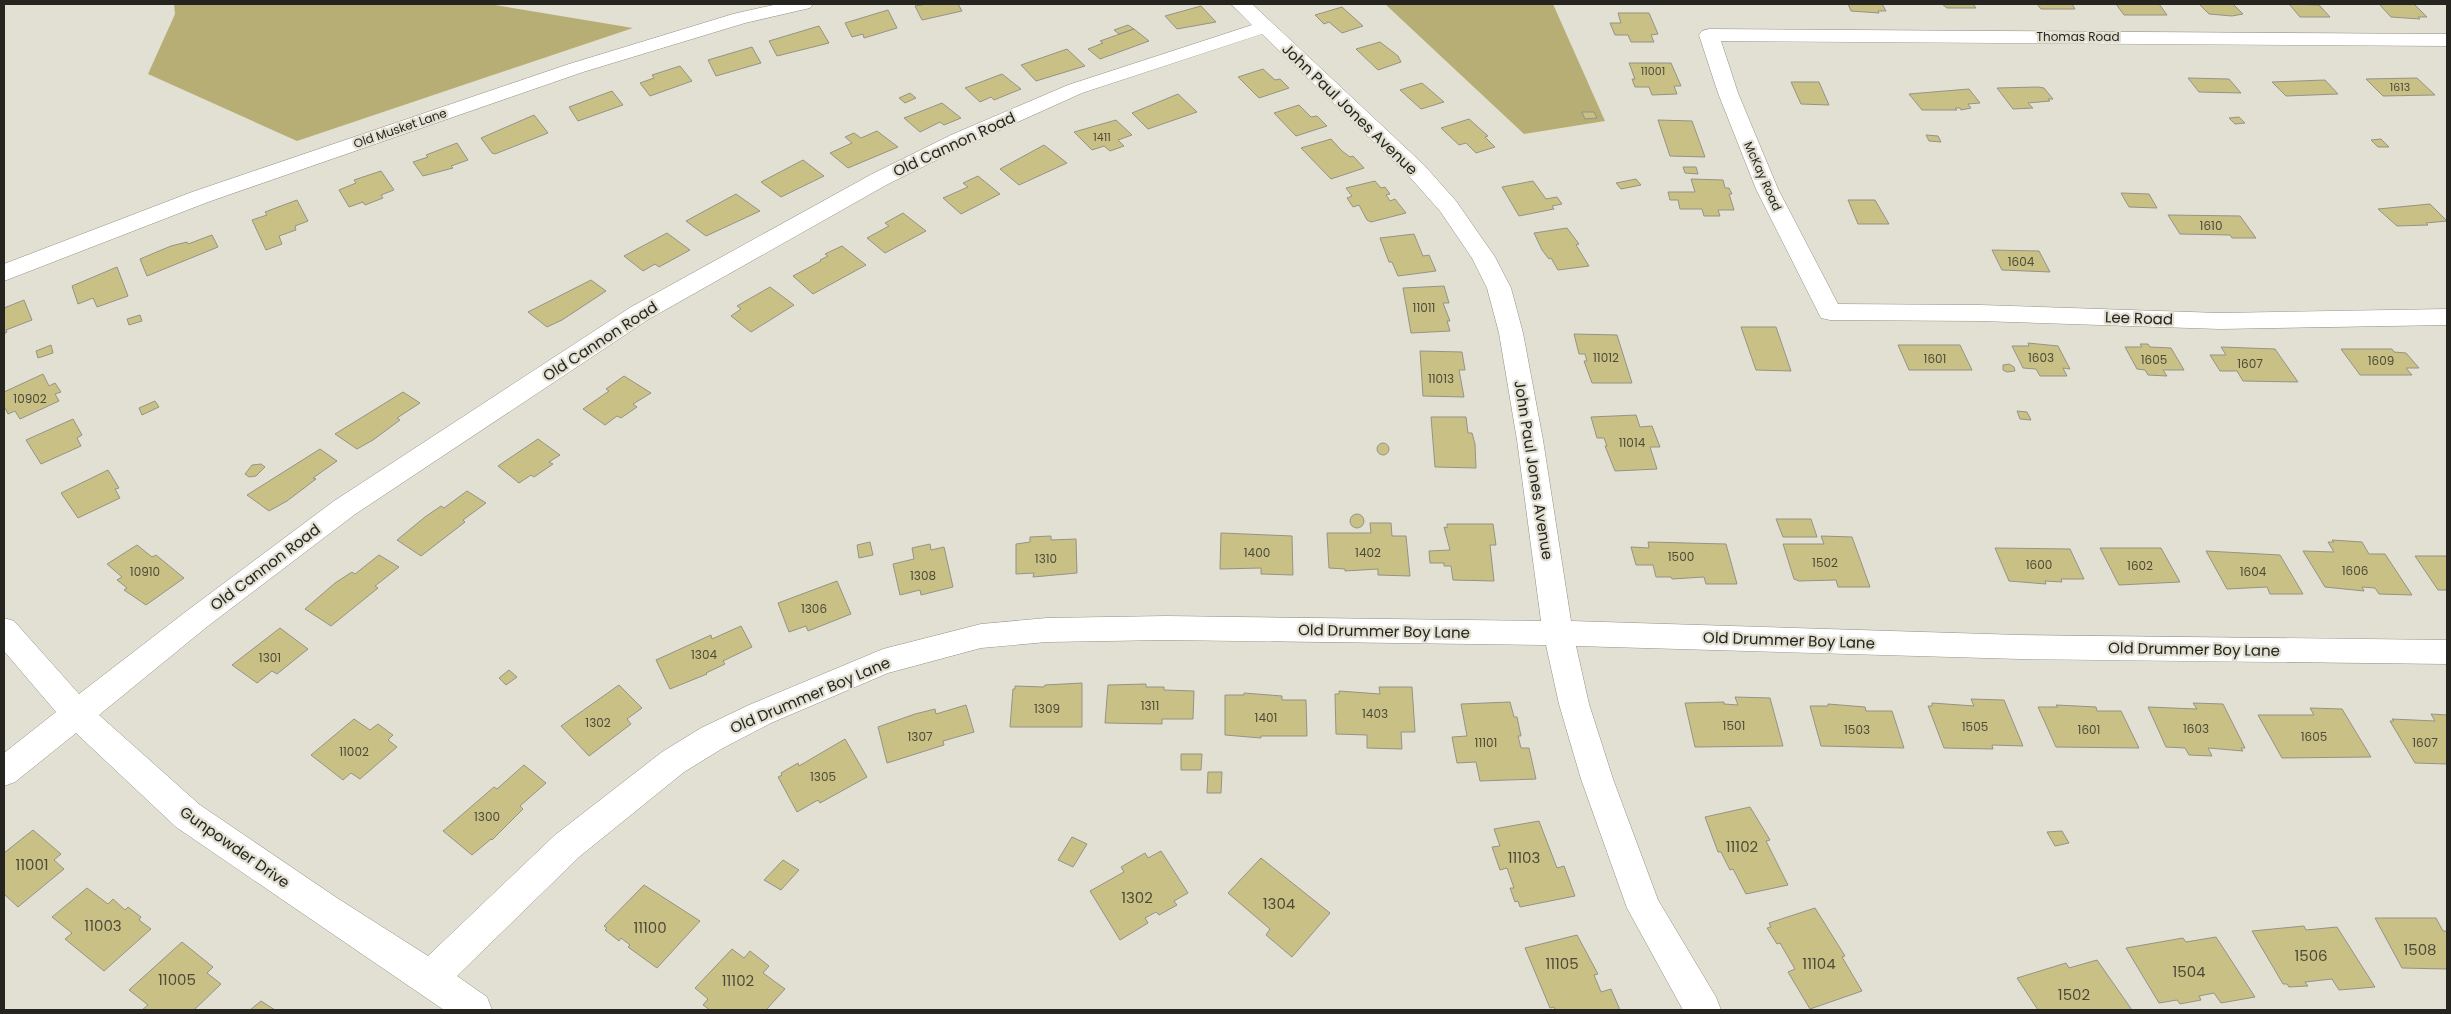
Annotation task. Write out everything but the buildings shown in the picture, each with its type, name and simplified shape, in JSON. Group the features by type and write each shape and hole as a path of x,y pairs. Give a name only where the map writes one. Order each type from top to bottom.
{"street":[{"name":"Old Musket Lane","path":"4,274 200,197 576,68 740,18 803,4"},
{"name":"John Paul Jones Avenue","path":"1241,4 1416,170 1448,206 1483,257 1499,288 1511,333 1530,440 1558,633 1574,704 1596,779 1644,908 1703,1010"},
{"name":"Old Cannon Road","path":"4,772 198,618 344,508 640,313 880,179 960,140 1076,89 1264,27"},
{"name":"Thomas Road","path":"1709,35 2447,40"},
{"name":"McKay Road","path":"1709,35 1728,93 1767,189 1830,312"},
{"name":"Lee Road","path":"1830,312 1980,313 2220,321 2447,317"},
{"name":"Old Drummer Boy Lane","path":"430,978 567,846 673,762 712,738 760,714 883,662 981,636 1047,630 1166,628 1558,633 2020,647 2447,652"},
{"name":"Gunpowder Drive","path":"4,630 76,714 188,816 325,910 430,978 474,1010"}],"shaded area":[{"path":"174,4 489,4 633,28 297,141 148,74 175,14"},
{"path":"1385,4 1553,4 1605,121 1524,134"}]}
